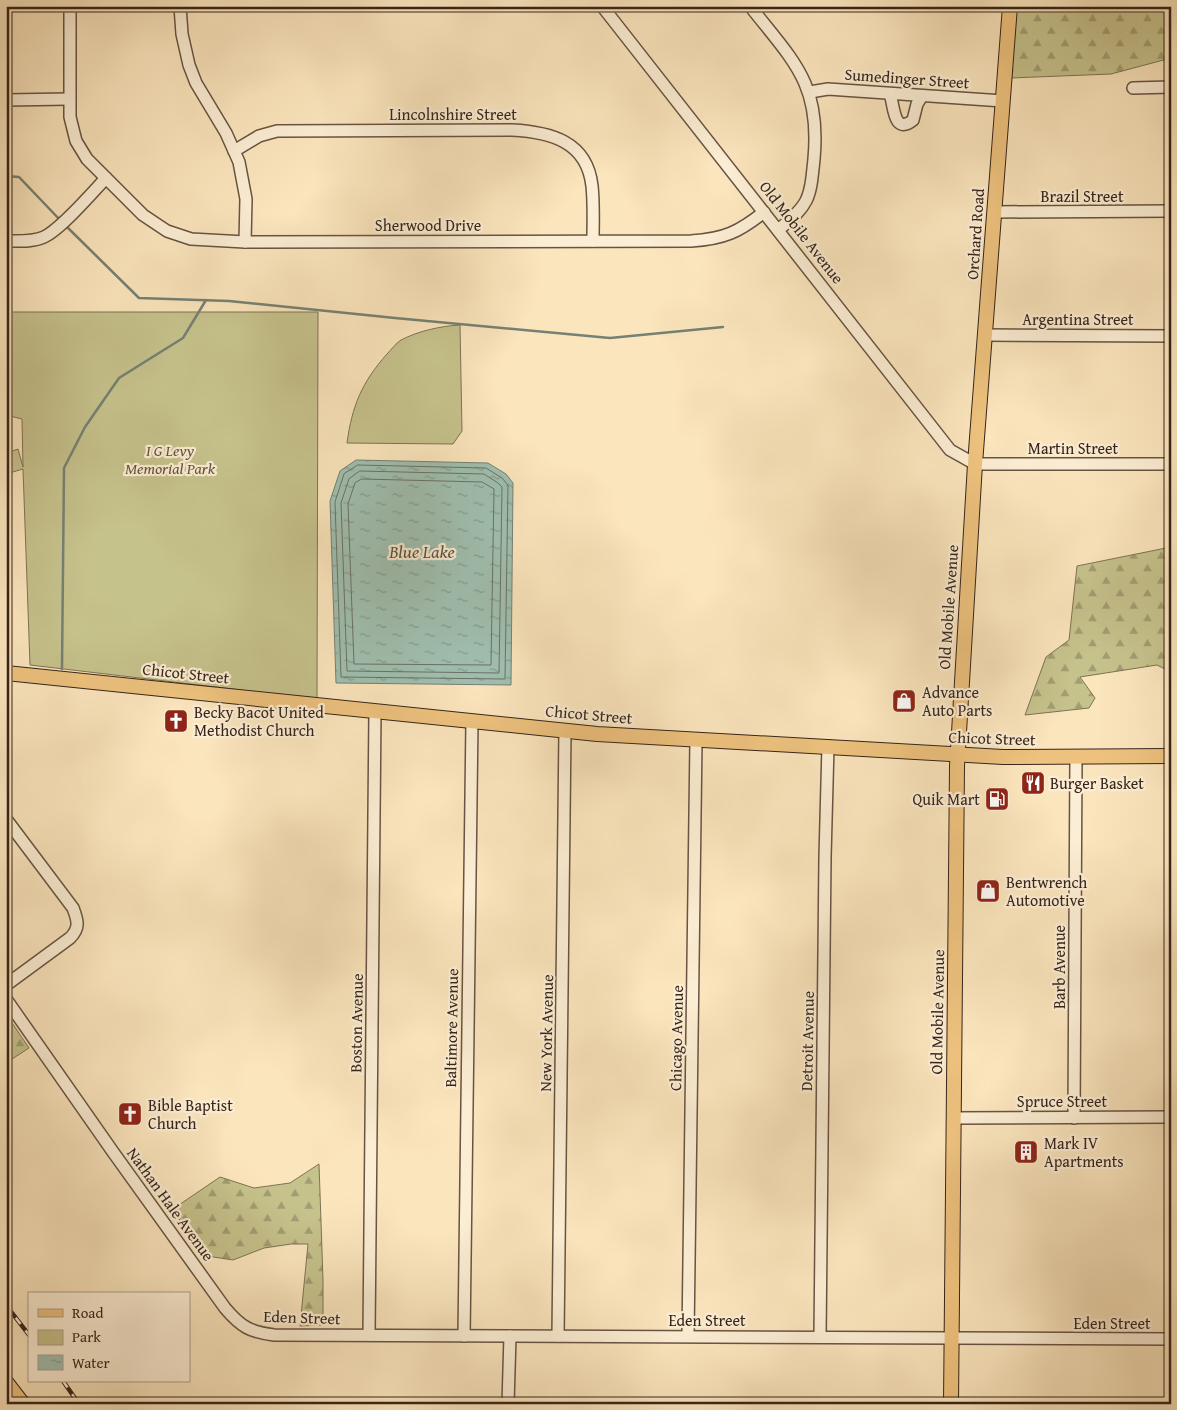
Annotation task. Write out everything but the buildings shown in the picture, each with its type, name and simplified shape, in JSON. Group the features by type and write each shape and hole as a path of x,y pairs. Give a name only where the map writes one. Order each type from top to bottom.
{"main road":[{"name":"Orchard Road","path":"975,464 1010,6"},
{"name":"Old Mobile Avenue","path":"951,1404 957,754 975,464"},
{"name":"Chicot Street","path":"6,672 472,721 696,740 1003,757 1171,756"},
{"path":"6,1382 22,1404"}],"street":[{"name":"Sherwood Drive","path":"70,6 69,99 70,117 76,141 87,159 143,215 167,231 191,239 245,242 705,240 733,233 746,227 764,212"},
{"path":"180,6 182,34 189,65 196,83 212,107 234,151 243,179 246,199 245,242"},
{"name":"Old Mobile Avenue","path":"602,6 950,450 975,464"},
{"path":"756,8 800,72 810,92 816,126 811,188 806,202 797,215 778,230"},
{"path":"1133,88 1171,87"},
{"name":"Sumedinger Street","path":"810,92 828,89 1003,101"},
{"path":"890,94 895,118 904,124 912,120 917,104 922,96"},
{"path":"6,100 69,99"},
{"name":"Lincolnshire Street","path":"234,151 260,136 277,131 512,130 546,133 557,137 574,148 587,166 592,187 593,241"},
{"path":"6,242 36,240 45,237 56,229 106,178"},
{"name":"Brazil Street","path":"994,212 1171,211"},
{"name":"Argentina Street","path":"984,335 1171,336"},
{"name":"Martin Street","path":"975,464 1171,464"},
{"name":"Boston Avenue","path":"369,1335 375,711"},
{"name":"Baltimore Avenue","path":"464,1336 472,721"},
{"name":"New York Avenue","path":"558,1336 565,730"},
{"name":"Chicago Avenue","path":"688,1336 696,740"},
{"name":"Detroit Avenue","path":"820,1337 828,746"},
{"name":"Barb Avenue","path":"1074,1118 1076,756"},
{"path":"6,819 72,908 78,922 78,928 75,933 61,947 6,985"},
{"name":"Nathan Hale Avenue","path":"6,999 225,1308 244,1327"},
{"name":"Spruce Street","path":"953,1118 1171,1117"},
{"name":"Eden Street","path":"244,1327 258,1333 274,1335 1171,1339"},
{"path":"508,1404 510,1336"}],"green space":[{"path":"1017,6 1171,6 1171,58 1111,74 1011,78"},
{"name":"I G Levy Memorial Park","path":"6,312 318,312 317,699 30,665 23,469 6,474 6,453 18,449 23,467 22,419 6,415"},
{"path":"460,325 462,431 453,444 347,443 352,417 360,395 378,364 395,345 401,340 422,332"},
{"path":"1171,547 1171,672 1157,665 1080,677 1095,698 1089,708 1025,715 1046,657 1069,640 1077,566"},
{"path":"6,1014 29,1048 6,1063"},
{"path":"319,1164 323,1325 300,1326 308,1244 291,1244 264,1248 233,1260 207,1256 193,1242 173,1209 220,1177 254,1188 290,1183"}],"water":[{"name":"Blue Lake","path":"356,460 488,463 506,474 513,483 511,685 336,683 330,501 340,471"}],"waterway":[{"path":"6,176 19,177 61,221"},
{"path":"65,225 139,298 229,301 610,338 723,327"},
{"path":"62,669 64,468 85,427 119,378 183,338 206,300"}],"railway":[{"path":"6,1305 28,1334"},
{"path":"64,1382 79,1404"}],"place":[{"name":"Advance Auto Parts","path":"904,701"},
{"name":"Becky Bacot United Methodist Church","path":"176,721"},
{"name":"Burger Basket","path":"1033,783"},
{"name":"Quik Mart","path":"997,799"},
{"name":"Bentwrench Automotive","path":"988,891"},
{"name":"Bible Baptist Church","path":"130,1114"},
{"name":"Mark IV Apartments","path":"1026,1152"}]}
